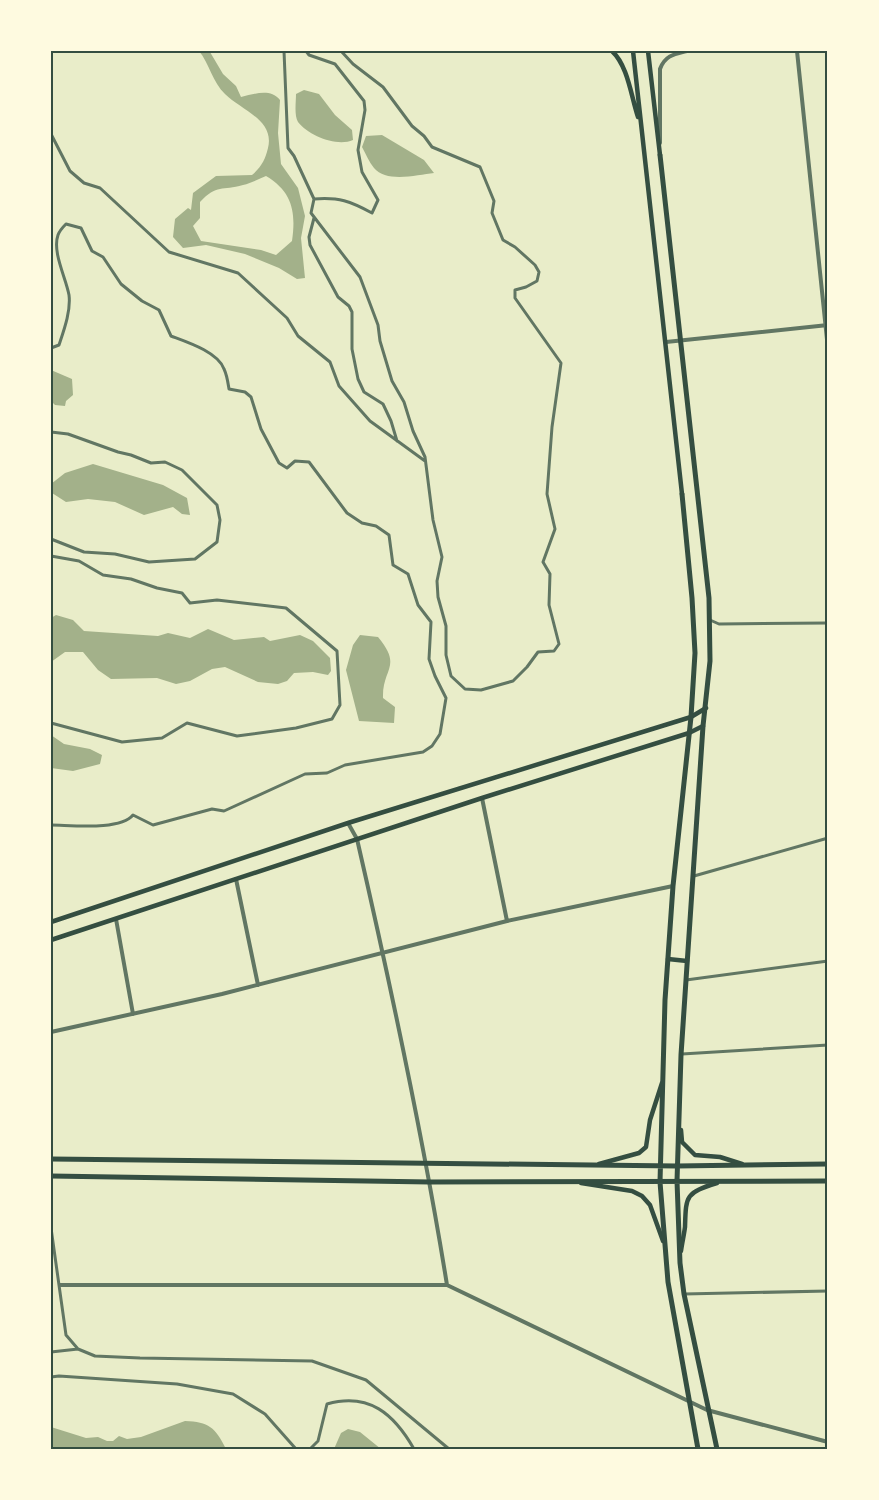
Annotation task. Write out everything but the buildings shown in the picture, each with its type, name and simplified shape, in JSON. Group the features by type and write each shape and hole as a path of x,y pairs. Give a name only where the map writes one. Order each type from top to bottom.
{"main road":[{"path":"612,51 622,63 626,73 641,128"},
{"path":"633,51 682,494 695,653 668,959 660,1182 668,1282 698,1449"},
{"path":"648,51 709,598 710,661 703,726 681,1054 677,1181 680,1263 684,1294 717,1449"},
{"path":"51,922 348,824 691,717 706,708"},
{"path":"51,940 482,798 689,733 703,726"},
{"path":"668,959 687,961"},
{"path":"598,1165 639,1153 646,1147 650,1120 662,1083"},
{"path":"679,1107 682,1142 688,1150 695,1155 720,1157 748,1165"},
{"path":"51,1159 677,1166 828,1164"},
{"path":"51,1176 430,1182 828,1181"},
{"path":"680,1263 685,1227 685,1204 691,1195 702,1188 724,1181"},
{"path":"575,1182 632,1191 642,1196 650,1205 663,1241"}],"street":[{"path":"284,51 288,148 314,199 311,213 360,277 378,325 380,341 392,381 404,402 412,431 426,461 433,520 442,557 437,581 438,597 446,626 446,655 451,676 465,688 481,690 513,681 538,652 554,651 559,644 549,605 550,574 543,562 555,529 547,494 552,427 561,363 515,298 515,290 537,281 539,272 535,265 515,247 503,240 492,213 494,201 480,168 432,147 412,126 383,87 353,64 341,51"},
{"path":"306,51 309,55 335,64 364,101 365,110 358,150 362,172 378,200 372,213 336,198 314,199"},
{"path":"660,155 660,69 666,58 687,51"},
{"path":"797,51 828,349"},
{"path":"51,134 70,171 84,183 100,188 169,252 238,273 286,318 298,336 330,362 339,386 370,421 426,461"},
{"path":"314,216 309,237 310,245 338,297 349,306 352,312 352,349 358,380 364,392 383,404 397,441"},
{"path":"51,348 59,345 66,323 69,295 63,280 57,236 66,224 81,228 92,251 103,257 121,284 128,291 159,310 171,336 194,344 218,360 224,368 229,389 245,392 251,397 261,429 279,463 287,468 296,461 309,462 347,513 362,523 376,526 389,536 393,566 408,574 418,605 431,622 429,659 446,698 440,734 432,746 423,752 345,765 327,773 305,774 224,812 212,809 153,825 133,815 130,819 107,826 51,825"},
{"path":"666,342 826,325"},
{"path":"51,432 68,434 151,463 165,462 182,470 217,505 220,520 217,542 195,559 149,562 115,554 84,552 51,539"},
{"path":"51,556 79,561 102,575 131,579 182,593 190,603 217,600 286,608 337,651 340,705 332,719 296,729 237,736 187,723 162,738 122,742 51,723"},
{"path":"710,620 719,624 828,623"},
{"path":"482,798 507,921"},
{"path":"348,824 357,839 383,952 430,1182 447,1286"},
{"path":"693,876 828,838"},
{"path":"236,879 258,985"},
{"path":"51,1032 258,985 507,921 673,886"},
{"path":"116,919 133,1014"},
{"path":"686,980 828,961"},
{"path":"681,1054 828,1045"},
{"path":"51,1228 66,1335 78,1349 94,1356 312,1361 366,1380 449,1449"},
{"path":"60,1285 447,1286 707,1410 828,1442"},
{"path":"684,1294 828,1291"},
{"path":"51,1352 78,1349"},
{"path":"51,1377 70,1376 177,1384 232,1394 266,1414 296,1449"},
{"path":"310,1449 318,1441 327,1404 342,1400 360,1400 388,1414 404,1430 414,1449"}],"shaded area":[{"path":"199,51 210,52 223,74 236,86 241,97 267,93 280,100 278,133 281,164 298,188 305,216 301,238 305,278 297,279 279,268 245,254 206,245 183,248 173,237 175,219 188,208 191,210 193,193 216,176 252,175 263,163 268,148 269,138 262,123 221,89","holes":["266,176 275,182 287,196 293,212 292,241 276,255 261,250 201,241 193,226 200,218 200,202 206,196 216,190 236,187"]},
{"path":"304,90 319,94 335,115 352,130 353,140 339,142 324,139 309,132 298,122 296,94"},
{"path":"382,135 424,160 434,173 394,177 379,173 372,166 362,147 366,136"},
{"path":"51,370 72,379 73,395 66,401 65,406 55,405 51,401"},
{"path":"93,464 163,485 187,498 190,515 182,514 173,507 144,515 115,502 88,499 66,502 52,493 51,484 65,473"},
{"path":"56,615 73,620 84,631 158,636 168,633 190,638 208,629 234,640 264,637 270,641 300,635 313,641 330,658 331,671 328,675 313,672 294,673 287,681 278,684 258,682 225,667 212,669 190,681 176,684 157,678 111,679 98,670 83,652 65,652 51,662 51,618"},
{"path":"360,635 378,637 389,655 390,668 385,680 383,698 395,707 394,723 359,721 346,670 353,645"},
{"path":"51,735 64,744 90,749 102,755 100,764 73,771 51,768"},
{"path":"185,1421 206,1424 215,1431 226,1449 55,1449 51,1445 51,1427 86,1438 98,1437 113,1441 119,1436 127,1439 141,1437"},
{"path":"348,1429 360,1432 381,1449 334,1449 341,1433"}]}
